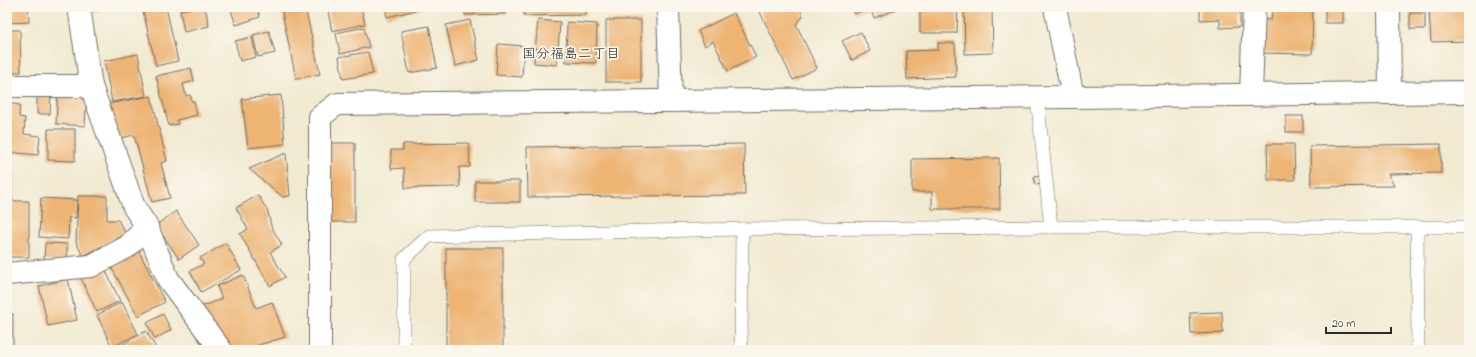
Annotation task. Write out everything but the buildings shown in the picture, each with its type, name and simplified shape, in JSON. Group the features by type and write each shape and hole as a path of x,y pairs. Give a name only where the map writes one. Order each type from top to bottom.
{"street":[{"path":"79,7 91,86 134,207 147,227 168,279 221,350"},
{"path":"668,7 671,101"},
{"path":"1055,7 1073,97"},
{"path":"1251,95 1254,7"},
{"path":"1389,7 1390,92"},
{"path":"7,86 91,86"},
{"path":"320,350 320,116 337,104 1469,92"},
{"path":"7,274 91,266 127,247 147,227"}],"lane":[{"path":"1037,97 1051,227"},
{"path":"1417,227 1418,350"},
{"path":"404,350 404,259 428,236 742,228 1469,227"},
{"path":"741,350 742,228"}],"district":[{"name":"国分福島二丁目","path":"571,54"}]}
